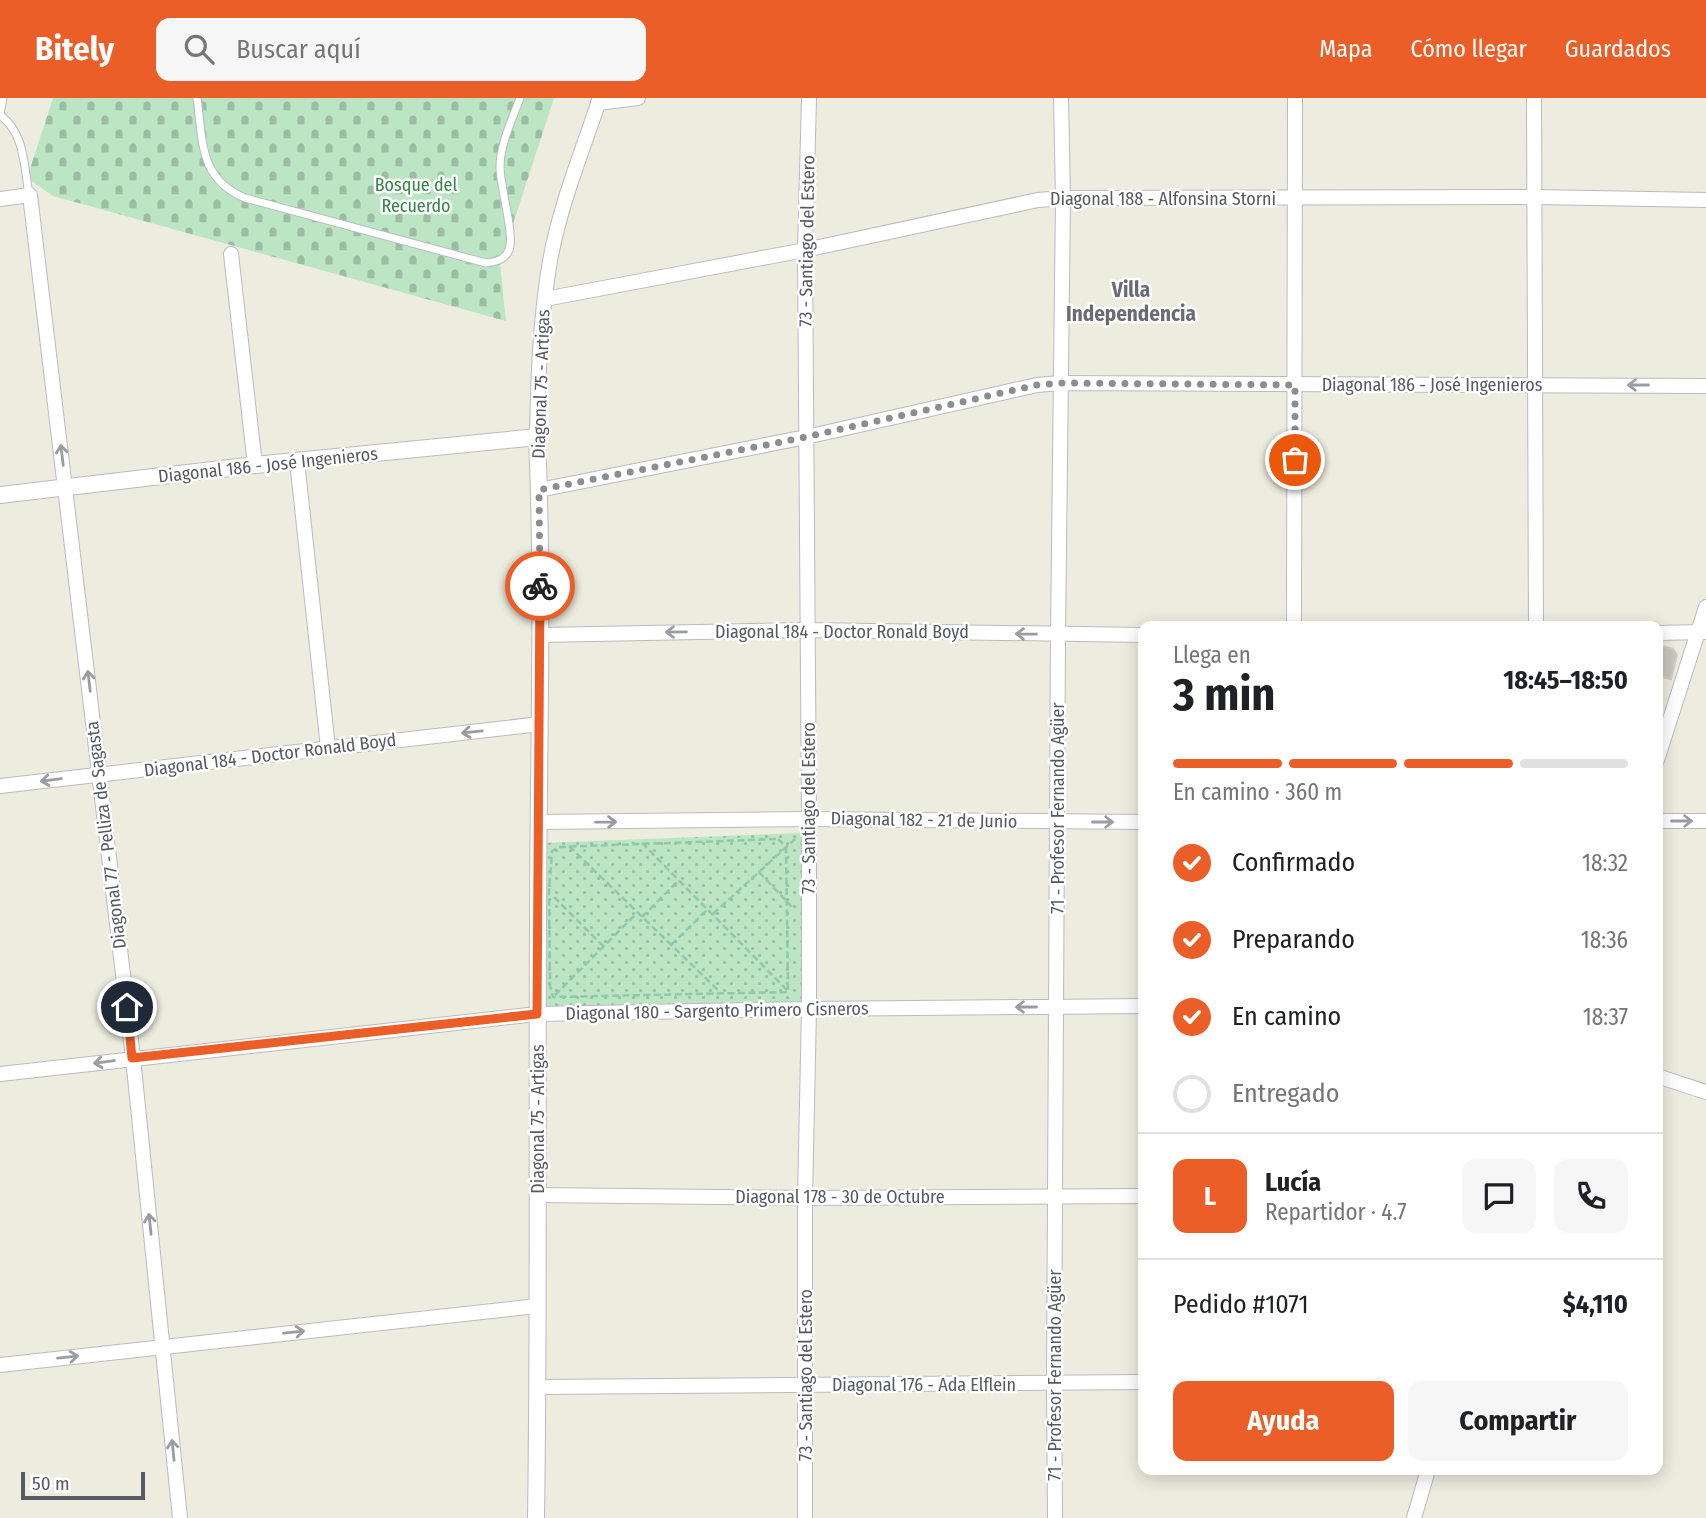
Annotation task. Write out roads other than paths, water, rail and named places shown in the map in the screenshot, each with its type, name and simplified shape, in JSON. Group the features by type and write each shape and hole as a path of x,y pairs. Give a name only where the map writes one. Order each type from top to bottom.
{"street":[{"path":"599,101 638,98"},
{"name":"73 - Santiago del Estero","path":"805,1518 809,819 805,250 809,98"},
{"name":"71 - Profesor Fernando Agüer","path":"1055,1518 1058,635 1063,198 1061,98"},
{"path":"1294,621 1295,98"},
{"path":"1534,98 1536,621"},
{"name":"Diagonal 75 - Artigas","path":"536,1518 541,635 537,437 540,335 551,259 574,168 599,101"},
{"path":"0,199 30,195"},
{"name":"Diagonal 77 - Pelliza de Sagasta","path":"30,195 132,1058 180,1518"},
{"name":"Diagonal 188 - Alfonsina Storni","path":"545,299 805,250 1038,200 1535,197 1706,200"},
{"path":"231,254 255,465"},
{"name":"Diagonal 186 - José Ingenieros","path":"539,490 806,437 1037,385 1706,386"},
{"name":"Diagonal 186 - José Ingenieros","path":"0,495 255,465 537,437"},
{"path":"297,461 328,748"},
{"path":"1663,743 1702,632 1706,607"},
{"name":"Diagonal 184 - Doctor Ronald Boyd","path":"541,635 808,630 1138,635"},
{"path":"1663,633 1702,632"},
{"name":"Diagonal 184 - Doctor Ronald Boyd","path":"0,786 540,724"},
{"name":"Diagonal 182 - 21 de Junio","path":"538,822 809,819 1138,822"},
{"path":"1663,821 1706,821"},
{"name":"Diagonal 180 - Sargento Primero Cisneros","path":"0,1074 537,1014 1138,1006"},
{"path":"1663,1078 1706,1091"},
{"name":"Diagonal 178 - 30 de Octubre","path":"538,1195 805,1198 1138,1196"},
{"path":"0,1365 537,1306"},
{"name":"Diagonal 176 - Ada Elflein","path":"538,1387 1138,1382"},
{"path":"1413,1518 1426,1475"}],"lane":[{"path":"3,98 0,114 11,123 18,135 30,195"},
{"path":"197,98 206,160 216,179 228,191 245,198 486,263 501,259 509,250 500,170 501,154 520,98"}],"district":[{"name":"Villa Independencia","path":"1131,302"}],"park label":[{"name":"Bosque del Recuerdo","path":"416,196"}]}
